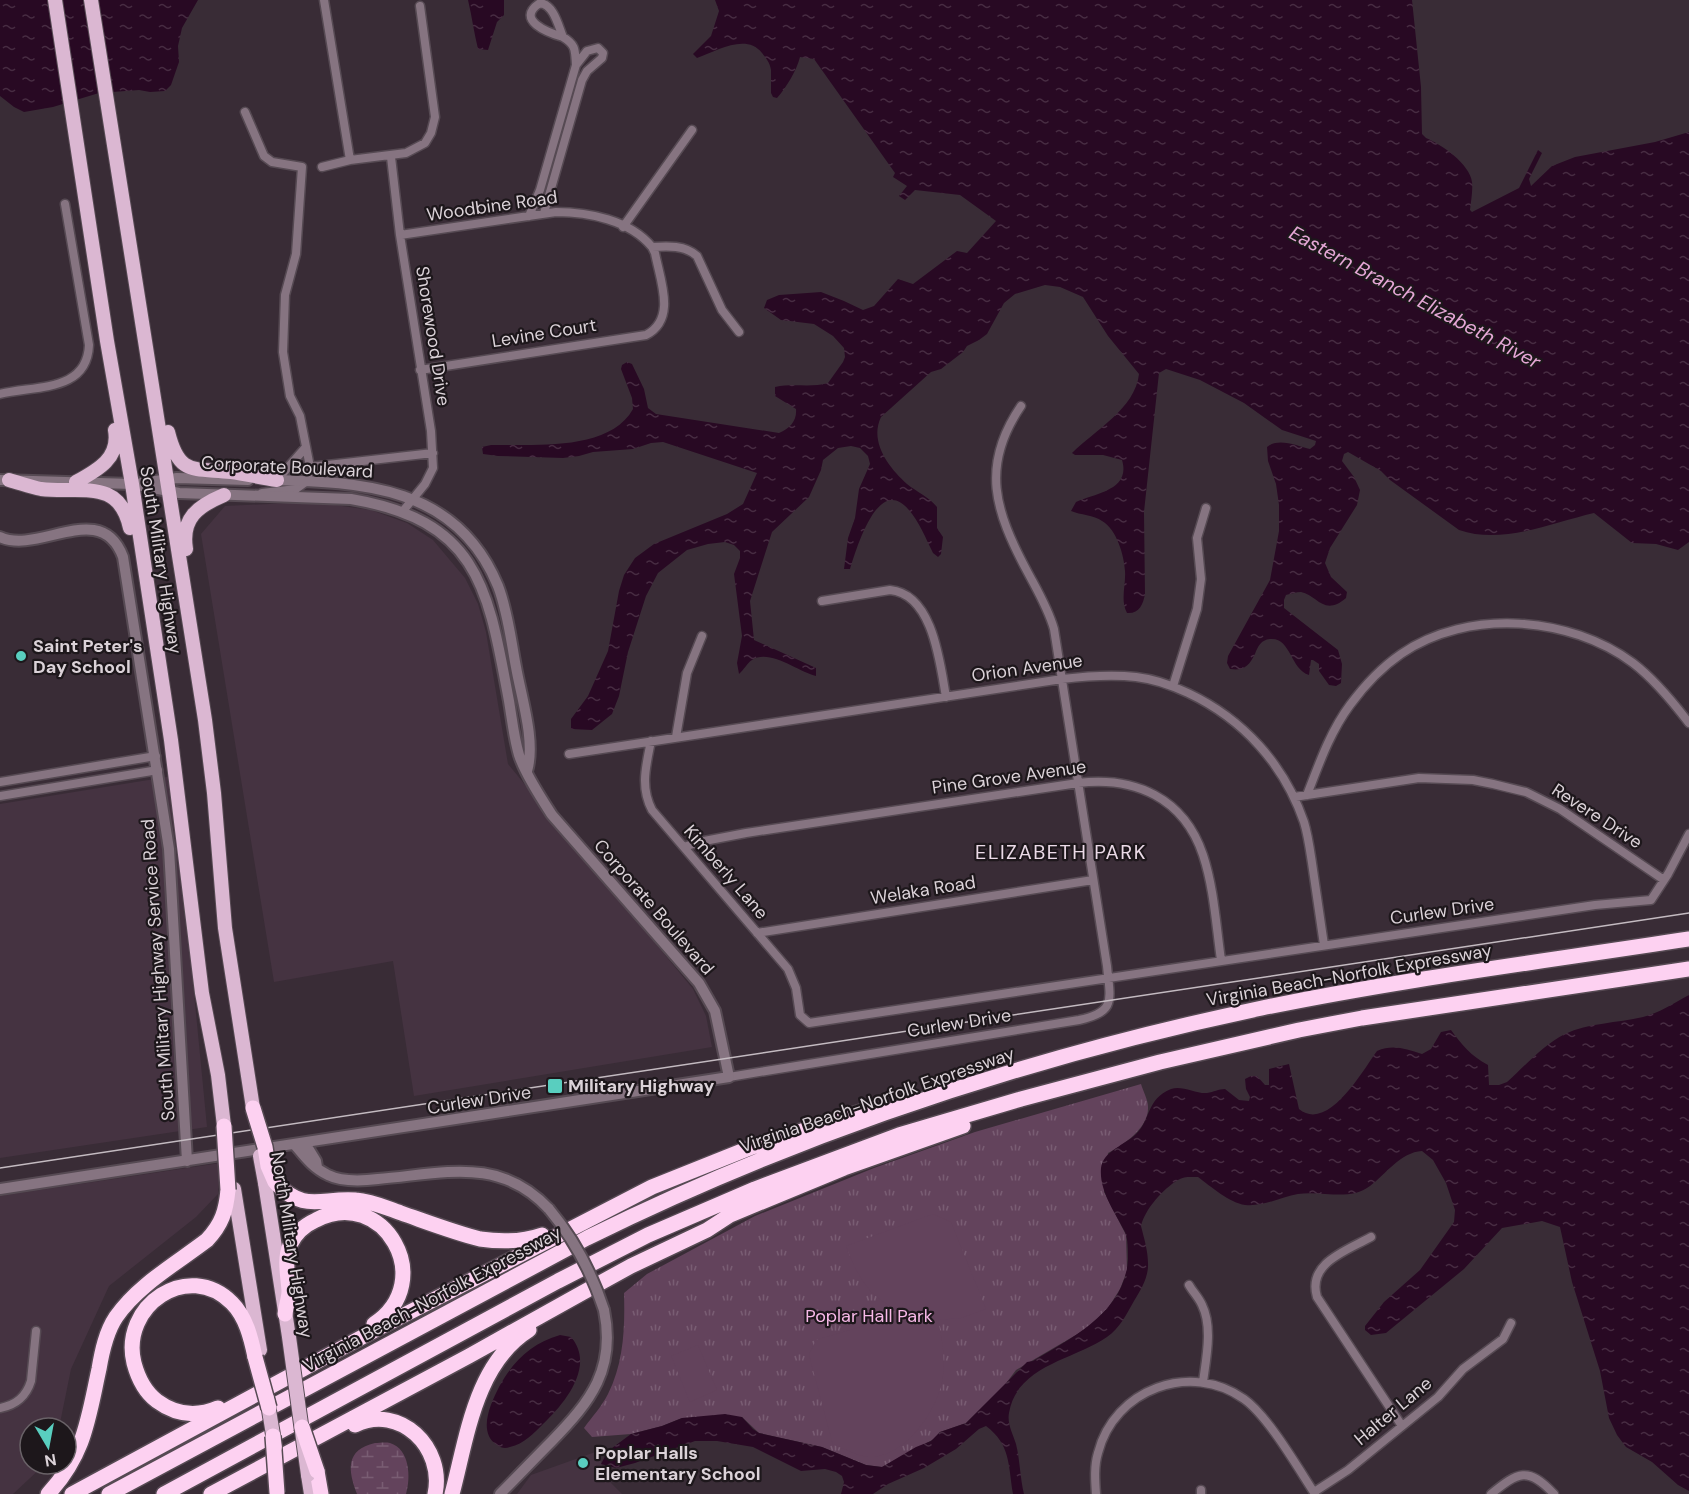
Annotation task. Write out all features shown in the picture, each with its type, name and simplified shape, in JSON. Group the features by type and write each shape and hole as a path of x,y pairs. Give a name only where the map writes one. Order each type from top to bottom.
{"highway":[{"name":"Virginia Beach-Norfolk Expressway","path":"109,1494 459,1305 656,1204 791,1148 967,1087 1123,1041 1262,1008 1414,981 1689,939"},
{"path":"164,1494 578,1271 690,1216 811,1167 899,1135 1101,1078 1216,1048 1299,1030 1362,1018 1689,969"},
{"path":"211,1494 582,1293 707,1230 730,1215 899,1147 1101,1078"},
{"path":"72,1494 330,1355 652,1187 762,1144 882,1105 967,1087"},
{"path":"252,1102 265,1147 270,1183 302,1200 316,1203 345,1200 369,1202 466,1235 495,1241 533,1238 609,1208"},
{"path":"48,1494 70,1467 80,1449 91,1410 104,1345 116,1317 137,1293 207,1240 224,1217 231,1190 224,1126"},
{"path":"285,1314 289,1291 286,1268 289,1247 300,1231 328,1215 348,1213 369,1218 386,1231 394,1241 402,1260 403,1281 397,1299 383,1318 330,1355"},
{"path":"269,1407 257,1354 251,1337 239,1311 222,1294 200,1286 179,1287 155,1298 140,1317 133,1335 133,1357 139,1379 154,1398 179,1412 199,1413 214,1410 284,1380"},
{"path":"452,1494 477,1402 491,1371 521,1335 582,1293"},
{"path":"291,1451 362,1422 374,1419 393,1420 412,1430 427,1446 436,1468 435,1494"},
{"path":"302,1427 313,1473 321,1494"},
{"path":"273,1436 279,1493"},
{"path":"222,1494 255,1470"}],"main road":[{"name":"South Military Highway","path":"55,0 171,740 202,993 218,1075 224,1126"},
{"name":"South Military Highway","path":"91,0 197,661 214,793 225,928 252,1102"},
{"path":"76,482 100,468 107,461 115,446 108,390 107,341"},
{"path":"152,376 172,447 177,457 186,466 200,471 230,472 278,480"},
{"path":"3,482 41,489 97,490 109,494 127,513 148,590"},
{"path":"197,661 195,599 185,530 199,507 224,495"},
{"name":"North Military Highway","path":"270,1183 285,1314 302,1427"},
{"path":"231,1190 257,1354"},
{"path":"269,1407 273,1436"},
{"path":"311,1494 313,1473"}],"street":[{"path":"324,0 350,160"},
{"path":"322,167 350,160 391,157 406,153 425,143 431,133 435,117 420,6"},
{"path":"529,216 540,190 576,65 574,46 563,37"},
{"path":"544,213 582,80 587,72 600,61 603,53 593,48 587,51 576,65"},
{"path":"245,112 264,156 272,162 302,167 296,254 285,295 283,341 290,396 300,416 310,467 307,481 293,490 250,495"},
{"path":"623,227 692,130"},
{"name":"Shorewood Drive","path":"391,157 400,235 433,453 433,468 425,484 403,511"},
{"path":"0,394 62,383 76,376 86,362 90,345 65,204"},
{"name":"Woodbine Road","path":"400,235 544,213 576,212 616,222 639,235 652,247"},
{"path":"652,247 682,248 691,250 698,256 722,310 739,332"},
{"name":"Levine Court","path":"420,370 646,334 656,328 664,316 664,299 652,247"},
{"path":"1021,406 1007,429 998,454 997,493 1006,528 1050,614 1108,978"},
{"path":"278,480 306,447"},
{"path":"310,467 433,453"},
{"name":"Corporate Boulevard","path":"3,482 169,485 278,480 307,481 369,487 394,492 440,513 471,542 489,567 504,604 529,737 530,764 527,771"},
{"name":"Corporate Boulevard","path":"169,485 224,495 351,499 379,504 403,511 429,524 443,535 477,575 492,617 519,756 552,815 704,991 718,1021 729,1077"},
{"path":"1173,686 1197,609 1201,579 1197,538 1206,508"},
{"name":"South Military Highway Service Road","path":"0,537 26,541 78,530 94,530 110,537 123,557 169,849 187,1161"},
{"path":"822,601 890,590 899,591 911,597 933,634 946,697"},
{"path":"1307,795 1330,738 1363,689 1392,662 1414,646 1470,627 1501,623 1522,624 1563,630 1592,640 1634,664 1648,676 1689,723"},
{"path":"676,737 687,673 702,636"},
{"name":"Orion Avenue","path":"569,754 1092,675 1137,677 1173,686 1209,703 1243,728 1267,753 1294,797 1307,834 1324,945"},
{"name":"Kimberly Lane","path":"651,741 644,781 646,800 652,810 788,969 793,978 802,1019"},
{"path":"0,782 156,756"},
{"path":"89,767 92,781"},
{"path":"0,796 158,770"},
{"name":"Revere Drive","path":"1294,797 1419,778 1473,780 1493,784 1526,792 1560,809 1664,880"},
{"name":"Pine Grove Avenue","path":"684,848 699,842 746,833 1078,783 1105,781 1134,786 1156,795 1180,814 1189,826 1207,870 1221,960"},
{"name":"Curlew Drive","path":"802,1019 816,1024 1221,960 1595,905 1651,900 1689,834"},
{"name":"Welaka Road","path":"757,933 1093,880"},
{"name":"Curlew Drive","path":"0,1190 729,1077 1091,1017 1100,1014 1109,1005 1108,978"},
{"path":"300,1144 310,1165 335,1178 367,1180 458,1171 483,1172 508,1179 521,1185 549,1209 582,1256 604,1310 608,1335 603,1369 591,1396 566,1426 500,1494"},
{"path":"1371,1237 1325,1263 1316,1275 1315,1290 1317,1297 1402,1426"},
{"path":"1189,1285 1202,1304 1207,1321 1203,1382"},
{"name":"Halter Lane","path":"1315,1493 1348,1470 1438,1397 1463,1369 1503,1339 1511,1323"},
{"path":"0,1408 17,1402 29,1389 36,1330"},
{"path":"1096,1494 1098,1451 1110,1426 1135,1398 1160,1386 1188,1381 1203,1382 1230,1391 1255,1408 1315,1493"},
{"path":"1491,1494 1510,1478 1522,1474 1539,1479 1554,1494"}],"shaded area":[{"path":"313,502 371,510 407,523 433,540 465,578 478,604 486,632 508,764 693,989 706,1016 712,1047 414,1096 393,961 274,982 201,534 225,506"},
{"path":"173,776 207,1127 0,1158 0,804"},
{"path":"220,1163 218,1194 196,1217 109,1286 71,1369 61,1416 18,1416 18,1476 32,1476 13,1494 0,1494 0,1196"},
{"name":"Poplar Halls Elementary School","path":"598,1451 605,1477 622,1494 517,1494 531,1475"}],"green space":[{"name":"Poplar Hall Park","path":"1141,1084 1148,1104 1147,1115 1134,1135 1108,1153 1104,1192 1126,1235 1127,1271 1120,1289 1108,1308 1086,1329 1016,1370 1004,1386 966,1423 940,1432 934,1439 882,1467 866,1465 822,1447 759,1433 742,1417 682,1418 631,1434 592,1437 584,1428 606,1398 617,1370 624,1331 624,1293 647,1274 755,1216 874,1168 975,1132"},
{"path":"933,1214 951,1222 986,1309 961,1318 938,1320 943,1347 943,1375 928,1416 907,1441 895,1450 868,1457 859,1455 833,1445 809,1355 816,1340 904,1314 879,1299 867,1286 857,1271 846,1246"},
{"path":"698,1345 717,1390 690,1402 671,1356"},
{"path":"375,1443 390,1443 402,1451 408,1472 406,1494 357,1494 351,1462 358,1451"}],"water":[{"path":"0,0 198,0 182,28 178,46 179,62 171,85 165,91 99,93 53,107 24,112 0,96"},
{"path":"468,0 504,0 504,15 497,22 488,50 478,49"},
{"name":"Eastern Branch Elizabeth River","path":"715,0 1412,0 1421,87 1422,134 1447,150 1466,168 1472,182 1470,210 1472,212 1519,188 1538,150 1542,153 1529,179 1531,186 1552,166 1575,157 1655,142 1689,132 1689,542 1678,550 1656,544 1632,543 1594,513 1509,534 1475,534 1459,530 1381,471 1348,452 1344,454 1342,461 1360,490 1357,505 1330,548 1325,563 1331,577 1347,592 1346,598 1332,606 1301,592 1286,595 1284,600 1284,608 1338,650 1342,664 1341,683 1336,686 1329,685 1319,671 1319,664 1313,660 1311,660 1309,675 1303,672 1282,643 1270,639 1262,642 1246,667 1230,669 1227,663 1228,656 1270,580 1279,531 1276,484 1268,461 1267,447 1282,442 1310,449 1316,441 1282,430 1244,403 1200,380 1166,369 1159,373 1144,512 1145,594 1140,608 1135,612 1127,613 1124,598 1124,565 1116,537 1112,530 1099,519 1071,511 1076,502 1102,493 1117,484 1123,470 1122,460 1103,455 1075,455 1072,453 1122,408 1136,386 1139,374 1108,336 1083,297 1060,287 1045,285 1015,294 1004,303 987,334 967,346 963,352 941,369 931,372 881,417 877,436 883,454 907,484 927,497 937,507 937,528 943,537 941,554 938,557 933,553 908,509 897,501 887,501 870,519 850,569 844,569 859,489 870,464 868,456 860,448 851,446 838,448 823,460 809,497 772,532 750,601 754,640 816,668 816,676 767,657 752,660 739,674 737,663 742,636 734,574 740,551 734,545 725,542 708,544 687,550 658,573 646,596 612,714 592,730 571,729 571,719 588,696 608,651 619,591 624,575 635,558 654,544 727,514 743,504 757,473 663,442 633,449 593,452 563,458 483,454 482,447 569,443 607,433 622,423 633,409 632,398 621,369 622,365 627,362 632,364 644,389 648,408 656,414 779,433 792,424 796,409 775,396 775,387 828,383 845,357 844,348 833,336 814,324 781,320 764,308 767,300 779,295 821,292 863,310 874,306 898,279 913,284 957,251 967,253 996,221 960,195 915,190 905,200 899,196 907,186 893,177 895,173 814,59 800,57 791,79 777,98 771,93 770,65 755,47 748,44 731,45 697,58 693,54 711,36 719,11"},
{"path":"1689,995 1689,1491 1678,1485 1652,1462 1626,1447 1617,1435 1609,1418 1600,1371 1572,1282 1560,1227 1542,1221 1502,1228 1464,1269 1386,1333 1371,1335 1365,1330 1365,1326 1384,1302 1420,1270 1454,1222 1455,1210 1446,1183 1433,1160 1422,1151 1407,1155 1362,1191 1344,1195 1307,1193 1265,1203 1245,1205 1220,1194 1198,1177 1183,1178 1166,1189 1155,1200 1143,1220 1141,1226 1147,1254 1147,1273 1144,1283 1119,1325 1107,1337 1094,1345 1035,1374 1023,1384 1014,1397 1009,1421 1016,1444 1024,1494 1013,1494 1004,1448 986,1426 979,1429 956,1449 873,1494 841,1494 844,1482 842,1476 836,1472 825,1469 801,1471 753,1447 717,1441 695,1441 616,1468 601,1464 608,1451 631,1434 682,1418 725,1414 742,1417 759,1433 822,1447 866,1465 882,1467 931,1441 940,1432 966,1423 1027,1362 1033,1361 1080,1332 1107,1308 1118,1294 1125,1278 1128,1259 1127,1242 1125,1232 1102,1185 1101,1168 1110,1153 1141,1128 1157,1098 1171,1089 1180,1088 1207,1093 1225,1089 1239,1100 1249,1101 1245,1079 1257,1076 1265,1085 1269,1085 1269,1069 1289,1064 1299,1109 1310,1114 1321,1113 1344,1096 1377,1051 1394,1048 1422,1054 1431,1049 1441,1032 1451,1030 1467,1050 1488,1065 1489,1085 1499,1085 1507,1082 1542,1050 1565,1034 1593,1025 1649,1015"},
{"path":"560,1335 571,1337 578,1348 579,1372 574,1384 560,1406 524,1441 515,1446 500,1447 491,1439 487,1425 487,1417 499,1387 510,1369 524,1354 550,1338"}],"tram line":[{"path":"0,1168 1689,913"}],"place":[{"name":"Saint Peter's Day School","path":"21,656"},
{"name":"Military Highway","path":"555,1086"},
{"name":"Poplar Halls Elementary School","path":"583,1463"}],"district":[{"name":"ELIZABETH PARK","path":"1061,852"}]}
